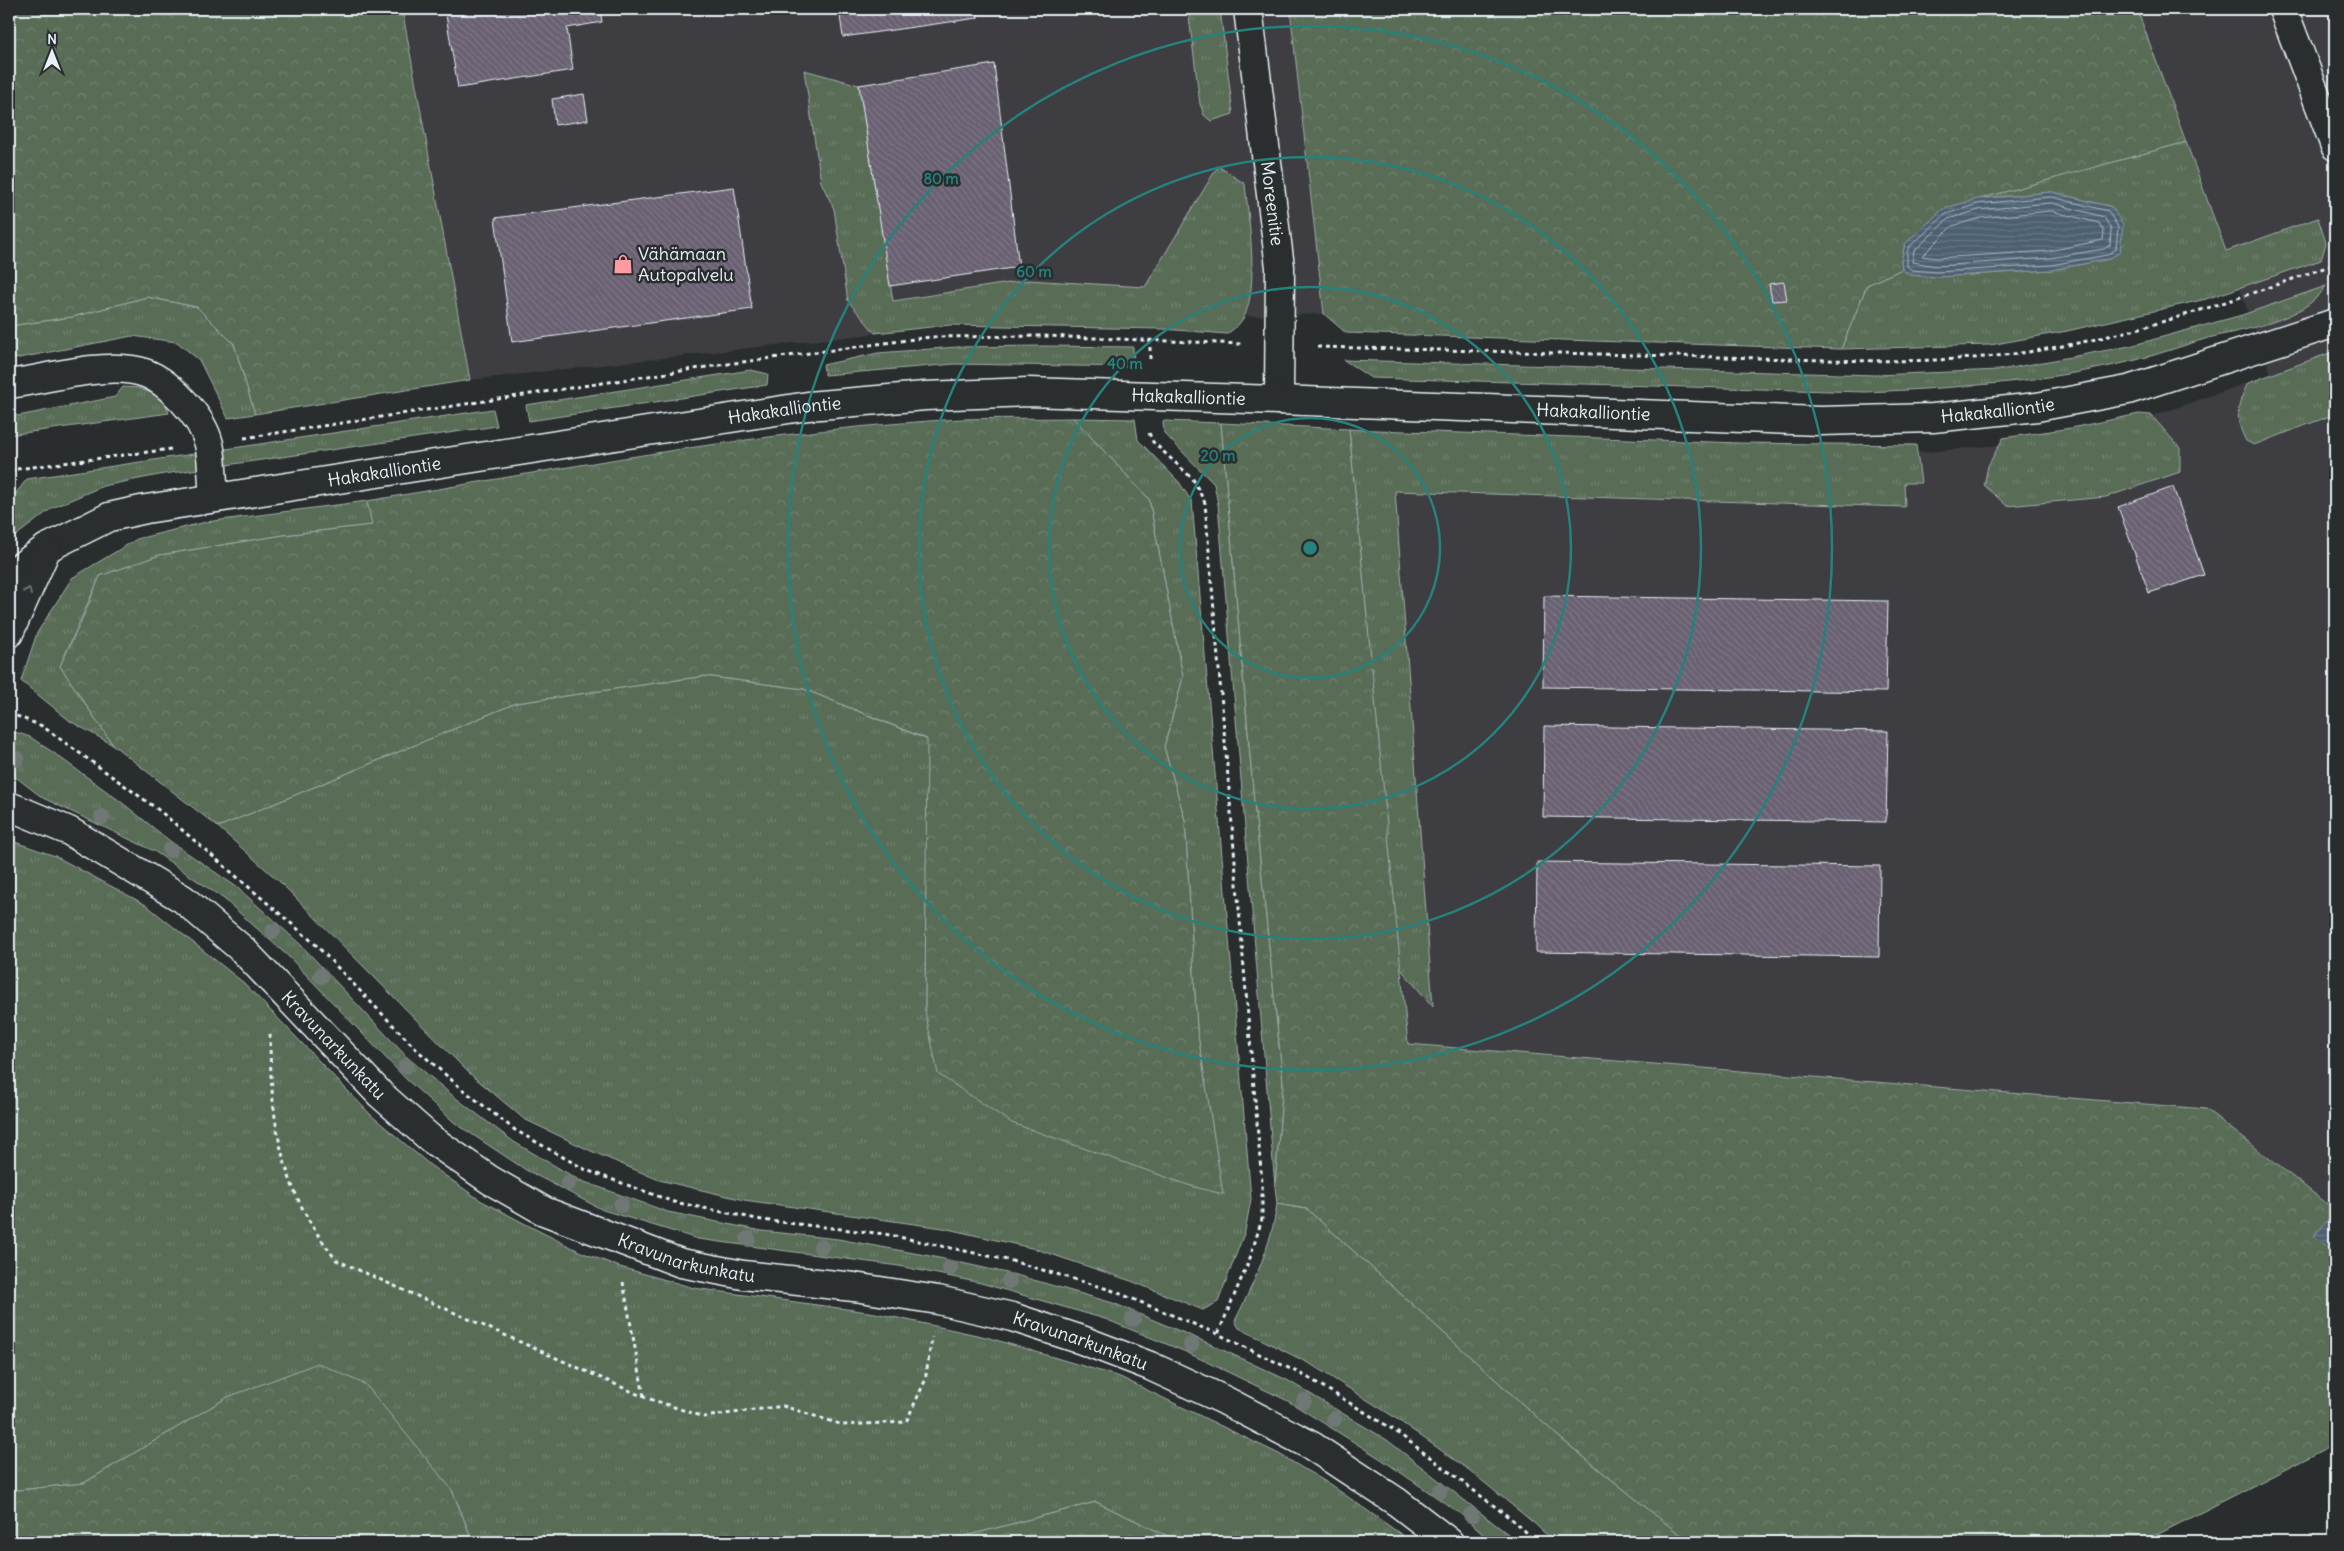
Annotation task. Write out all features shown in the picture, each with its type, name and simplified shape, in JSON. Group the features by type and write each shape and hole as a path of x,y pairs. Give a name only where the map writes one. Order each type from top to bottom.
{"street":[{"name":"Moreenitie","path":"1248,9 1280,267 1279,400"},
{"path":"2284,9 2335,146"},
{"name":"Hakakalliontie","path":"9,576 47,548 109,516 214,497 808,406 925,396 1028,392 1820,421 1932,418 2037,407 2128,390 2335,323"},
{"path":"9,384 110,368 135,370 154,377 171,388 190,408 202,426 209,444 214,497"},
{"path":"9,633 47,548"},
{"name":"Kravunarkunkatu","path":"9,806 69,831 183,899 243,950 380,1094 431,1139 490,1180 544,1211 681,1263 743,1275 854,1287 938,1300 1012,1317 1082,1340 1150,1366 1224,1400 1312,1446 1397,1502 1449,1542"}],"path":[{"path":"1150,340 1149,433 1152,442 1193,480 1205,503 1262,1183 1262,1219 1250,1258 1218,1334"},
{"path":"9,477 15,469"},
{"path":"9,713 42,726 160,811 314,943 416,1049 462,1089 515,1130 586,1170 674,1202 762,1220 885,1234 1012,1261 1111,1290 1218,1334 1307,1377 1394,1430 1514,1521 1535,1542"},
{"path":"271,979 270,1074 276,1128 288,1172 309,1222 336,1260 644,1397 704,1417 783,1406 843,1425 906,1422 925,1381 938,1300"},
{"path":"615,1239 644,1397"}],"shaded area":[{"path":"402,9 1290,9 1324,314 950,325 470,380"},
{"path":"2137,9 2335,9 2335,1241 2206,1109 1408,1044 1349,429 1915,453 2097,436 2271,374"}],"green space":[{"path":"9,9 402,9 470,380 255,414 234,344 197,307 147,297 72,317 9,326"},
{"path":"1188,9 1220,9 1233,114 1211,121 1204,115 1200,104"},
{"path":"1290,9 2137,9 2186,142 1943,209 1905,244 1901,261 1902,269 1867,285 1841,349 1346,333 1324,314"},
{"path":"804,70 859,85 893,301 1028,280 1145,287 1218,166 1245,184 1252,257 1250,296 1246,312 1239,324 1227,334 1163,329 950,325 875,333 848,301 834,209 821,182"},
{"path":"2186,142 2226,251 2318,218 2326,243 2321,260 2206,299 2067,331 1990,345 1841,349 1867,285 1902,269 1910,275 1936,277 2051,270 2109,259 2120,252 2112,207 2052,192 1977,199"},
{"path":"2326,286 2304,308 2273,322 2256,327 2208,338 2145,358 2103,368 2036,379 1968,386 1865,392 1371,378 1344,360 1876,375 2000,370 2130,346 2242,315"},
{"path":"147,297 197,307 234,344 255,414 228,418 199,360 177,342 132,336 9,360 9,326 72,317"},
{"path":"957,347 1133,347 1134,367 955,364 825,375 823,365 878,353"},
{"path":"2335,351 2335,414 2254,445 2246,441 2242,433 2238,412 2241,398 2248,383"},
{"path":"751,370 768,374 767,385 529,421 526,405"},
{"path":"123,387 138,388 162,397 169,413 9,435 9,412 18,416 115,397"},
{"path":"493,409 497,426 164,474 103,486 52,508 9,541 9,502 27,479"},
{"path":"2139,414 2151,415 2180,448 2180,472 2106,497 2007,506 1984,485 1988,466 2003,438 2071,428"},
{"path":"1073,418 1135,419 1138,440 1179,482 1192,502 1251,1199 1245,1231 1218,1302 1203,1310 1131,1281 1036,1249 943,1228 744,1200 659,1180 591,1151 524,1119 468,1072 280,882 218,827 516,703 705,676 804,689 928,740 925,1010 1222,1193 1197,1029 1185,820 1164,747 1183,677 1149,499"},
{"path":"1073,418 1149,499 1183,677 1164,747 1185,820 1197,1029 1223,1194 1194,1187 1012,1123 938,1074 925,1011 927,739 804,689 705,676 516,703 218,827 113,745 60,666 100,576 160,555 284,535 372,525 367,501 577,465 788,435 947,420"},
{"path":"1163,421 1221,423 1254,801 1283,1082 1275,1186 1218,504 1214,484 1164,433"},
{"path":"1221,423 1349,429 1408,1044 2206,1109 2335,1210 2335,1444 2143,1542 1689,1542 1559,1437 1307,1209 1277,1204 1275,1186 1283,1082 1254,801"},
{"path":"1349,429 1739,443 1916,445 1921,483 1904,483 1905,507 1395,491 1433,1007 1400,968"},
{"path":"367,501 373,525 284,535 160,555 100,576 60,666 113,745 70,721 21,681 37,633 72,578 137,539 206,522"},
{"path":"9,730 30,737 51,751 120,801 170,841 238,888 301,945 407,1057 453,1096 514,1142 579,1180 668,1212 762,1231 838,1239 930,1256 1016,1275 1113,1303 1208,1343 1287,1380 1387,1440 1518,1542 1491,1542 1462,1515 1381,1459 1288,1401 1186,1352 1105,1319 981,1283 899,1266 698,1239 603,1210 526,1170 455,1123 406,1079 290,958 224,899 154,851 43,798 9,772"},
{"path":"9,840 55,856 146,905 244,983 372,1116 430,1165 480,1200 533,1228 581,1252 620,1267 694,1288 875,1313 986,1337 1120,1377 1279,1454 1331,1485 1412,1542 1180,1542 1096,1502 943,1542 473,1542 452,1490 228,1397 84,1483 9,1491"},
{"path":"1277,1204 1307,1209 1559,1437 1689,1542 1554,1542 1469,1470 1391,1415 1312,1365 1239,1328 1235,1321 1266,1250"},
{"path":"318,1363 366,1385 452,1490 473,1542 9,1542 9,1491 84,1483 228,1397"},
{"path":"1096,1502 1180,1542 943,1542 958,1538"}],"water":[{"path":"2052,192 2112,207 2123,225 2120,252 2109,259 2051,270 1936,277 1910,275 1902,269 1901,261 1905,244 1943,209 1977,199"},
{"path":"2335,1212 2335,1251 2334,1252 2314,1236"}],"building":[{"path":"445,9 600,9 602,22 567,28 573,70 458,88"},
{"path":"839,9 977,9 978,18 843,37"},
{"path":"994,64 1019,267 890,286 859,85"},
{"path":"584,94 588,120 555,125 552,99"},
{"name":"Vähämaan Autopalvelu","path":"734,187 752,309 512,342 495,218"},
{"path":"1784,282 1787,300 1772,301 1769,284"},
{"path":"2173,487 2204,575 2149,593 2118,507"},
{"path":"1544,596 1888,601 1886,692 1543,687"},
{"path":"1544,726 1888,731 1886,822 1543,817"},
{"path":"1537,862 1880,866 1879,957 1536,952"}],"place":[{"name":"Vähämaan Autopalvelu","path":"623,264"}]}
